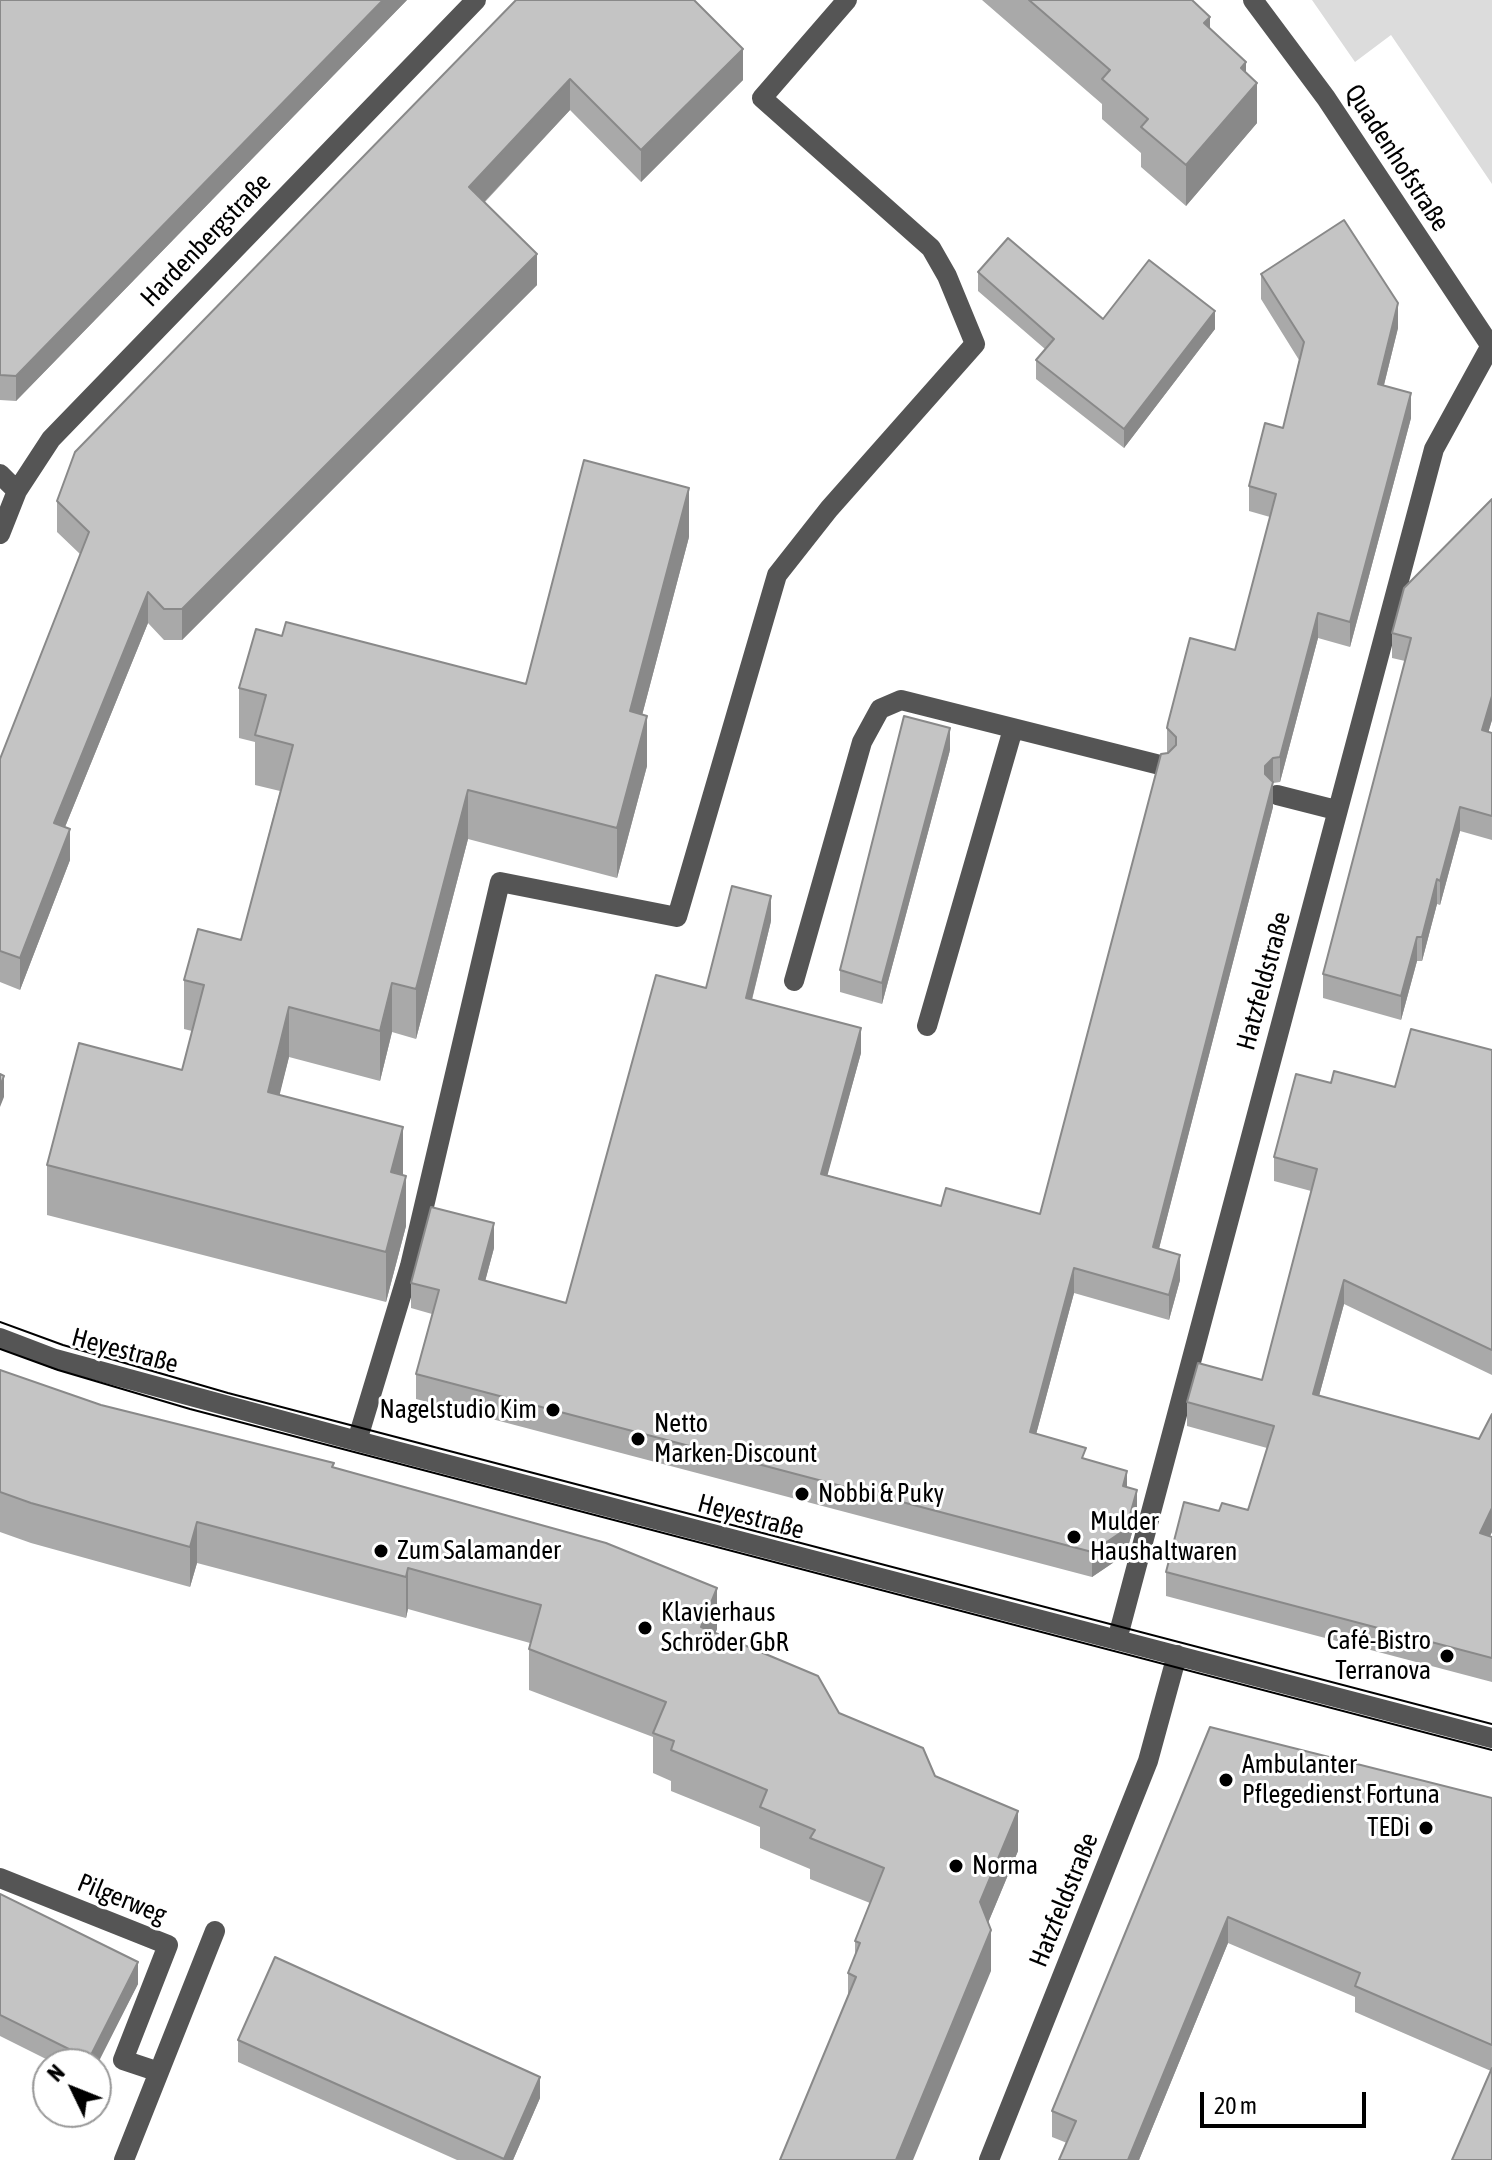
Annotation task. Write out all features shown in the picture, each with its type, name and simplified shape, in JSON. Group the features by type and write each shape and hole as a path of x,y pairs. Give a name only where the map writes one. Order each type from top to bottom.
{"street":[{"name":"Hardenbergstraße","path":"0,534 17,491 51,439 476,0"},
{"path":"357,1441 410,1266 500,882 677,917 777,575 829,509 975,344 947,276 931,248 762,98 847,0"},
{"name":"Quadenhofstraße","path":"1253,0 1326,98 1491,348"},
{"name":"Hatzfeldstraße","path":"1117,1640 1434,449 1491,348"},
{"path":"0,474 17,491"},
{"path":"794,981 862,742 880,709 901,700 1164,766"},
{"path":"927,1026 1013,729"},
{"path":"1277,795 1336,810"},
{"name":"Heyestraße","path":"0,1338 55,1359 357,1441 1492,1738"},
{"name":"Hatzfeldstraße","path":"989,2160 1148,1761 1177,1655"},
{"name":"Pilgerweg","path":"0,1878 168,1945 123,2060 156,2071"},
{"path":"124,2160 156,2071 215,1931"}],"shaded area":[{"path":"1312,0 1492,0 1492,184 1391,35 1355,62"}],"building":[{"path":"0,0 383,0 16,376 0,375"},
{"path":"516,0 694,0 743,49 641,150 570,79 469,187 537,254 182,609 164,609 148,592 54,823 70,829 20,958 0,951 0,759 89,532 57,501 75,452"},
{"path":"1029,0 1192,0 1210,17 1204,23 1246,62 1241,68 1257,83 1186,165 1141,127 1148,119 1102,79 1110,70"},
{"path":"1344,220 1398,303 1378,384 1411,393 1350,622 1318,613 1280,757 1273,758 1265,766 1265,774 1273,782 1153,1247 1180,1255 1169,1295 1074,1268 1030,1432 1086,1448 1082,1458 1127,1471 1123,1486 1137,1490 1126,1529 1092,1552 416,1374 439,1290 411,1283 431,1207 494,1223 479,1279 566,1303 656,975 706,988 732,886 771,896 746,998 861,1028 821,1174 941,1206 946,1188 1040,1214 1161,754 1168,753 1176,745 1176,737 1167,728 1190,638 1235,650 1276,494 1249,486 1265,423 1283,428 1304,342 1261,274"},
{"path":"1008,238 1103,319 1149,260 1215,311 1124,429 1036,360 1054,339 978,272"},
{"path":"584,460 689,488 630,711 647,716 617,828 468,790 416,989 392,983 380,1031 289,1007 268,1092 403,1127 391,1172 406,1176 386,1252 47,1165 79,1043 182,1070 204,985 184,980 198,929 241,940 293,745 255,735 266,695 239,688 256,629 282,636 286,622 526,684"},
{"path":"1492,499 1492,696 1482,730 1492,733 1492,816 1460,807 1440,881 1437,879 1422,937 1417,937 1401,996 1323,974 1411,638 1392,633 1404,588"},
{"path":"904,716 950,728 882,983 840,970"},
{"path":"1411,1029 1492,1050 1492,1350 1344,1280 1313,1394 1479,1439 1492,1414 1492,1508 1480,1533 1492,1537 1492,1658 1166,1572 1184,1502 1219,1511 1222,1503 1248,1510 1274,1426 1187,1402 1198,1363 1262,1380 1317,1169 1274,1157 1296,1074 1331,1083 1334,1071 1395,1087"},
{"path":"0,1370 101,1405 334,1463 332,1467 606,1543 717,1588 701,1627 818,1676 839,1713 923,1748 935,1776 1018,1811 980,1902 991,1930 896,2160 780,2160 856,1977 848,1973 860,1943 855,1941 884,1868 810,1838 815,1830 760,1807 767,1790 671,1750 674,1741 653,1733 666,1702 529,1649 541,1605 408,1568 406,1577 197,1522 190,1547 0,1492"},
{"path":"1210,1727 1492,1798 1492,2045 1355,1986 1360,1973 1228,1917 1128,2160 1059,2160 1076,2121 1052,2111"},
{"path":"0,1894 138,1962 95,2048 67,2048 0,2015"},
{"path":"275,1957 540,2077 504,2159 238,2040"},
{"path":"1492,2068 1492,2160 1452,2160"}],"tram line":[{"path":"0,1322 63,1345 228,1393 1492,1724"},
{"path":"0,1349 58,1370 190,1409 1492,1750"}],"place":[{"name":"Nagelstudio Kim","path":"553,1410"},
{"name":"Netto Marken-Discount","path":"638,1439"},
{"name":"Nobbi & Puky","path":"802,1494"},
{"name":"Mulder Haushaltwaren","path":"1074,1537"},
{"name":"Zum Salamander","path":"381,1551"},
{"name":"Klavierhaus Schröder GbR","path":"645,1628"},
{"name":"Café-Bistro Terranova","path":"1447,1656"},
{"name":"Ambulanter Pflegedienst Fortuna","path":"1226,1780"},
{"name":"TEDi","path":"1426,1828"},
{"name":"Norma","path":"956,1866"}]}
